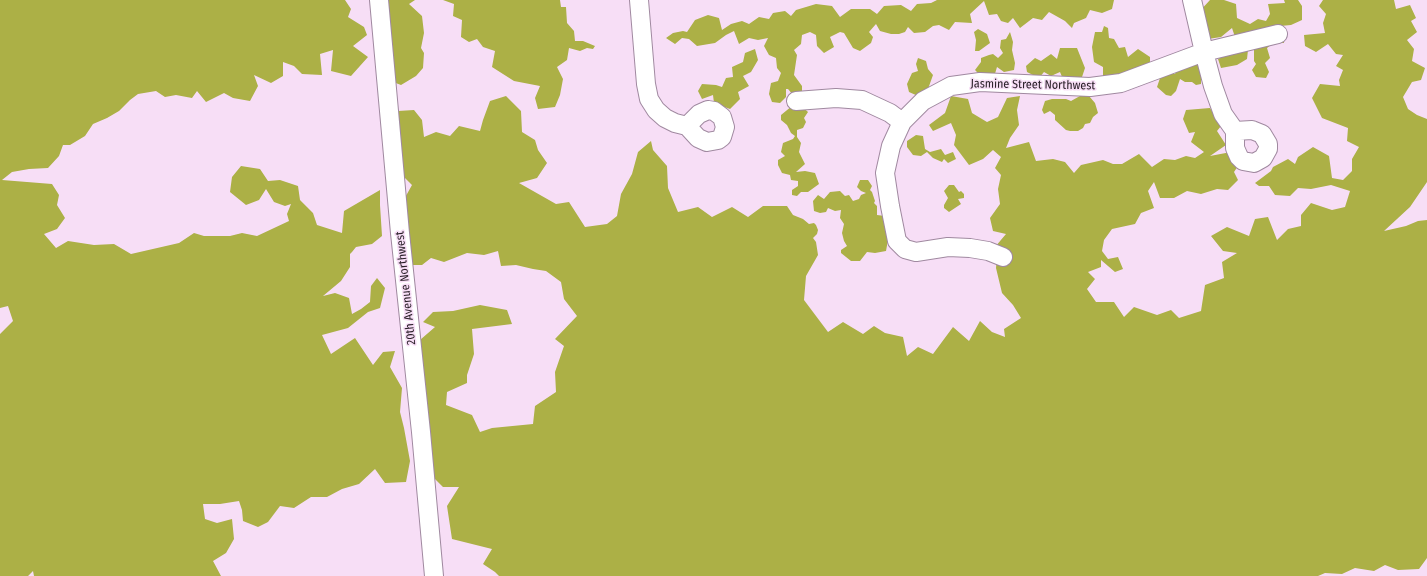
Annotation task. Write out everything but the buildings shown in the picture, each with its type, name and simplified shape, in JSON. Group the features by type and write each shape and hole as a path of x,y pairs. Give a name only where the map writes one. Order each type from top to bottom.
{"street":[{"name":"20th Avenue Northwest","path":"379,0 400,233 421,432 434,576"},
{"path":"639,0 646,84 649,99 656,110 665,118 675,123 687,126"},
{"path":"1192,0 1204,52 1223,114 1234,131"},
{"name":"Jasmine Street Northwest","path":"1003,257 988,251 970,248 948,247 916,252 905,249 897,241 885,173 891,146 902,122 923,102 951,86 980,82 1090,87 1121,83 1204,52 1278,34"},
{"path":"796,101 836,98 862,100 890,113 902,122"}],"shaded area":[{"path":"0,0 345,0 351,9 348,17 364,27 367,35 353,46 368,57 351,76 331,71 333,50 320,54 322,75 302,74 294,66 283,62 283,76 271,83 254,75 258,86 250,101 233,98 224,93 206,102 197,91 192,98 176,95 165,97 156,91 138,94 119,111 93,124 85,136 70,145 63,145 59,156 48,168 12,172 2,180 52,184 59,195 57,205 65,218 57,229 44,234 56,248 68,241 94,245 114,244 131,254 179,243 194,233 204,236 230,236 242,233 257,236 289,221 287,214 291,204 285,206 274,202 266,189 259,200 246,205 230,192 232,177 241,166 260,169 268,181 280,180 298,186 300,200 313,213 317,225 342,233 344,211 380,190 382,236 372,244 356,247 350,254 350,267 341,281 323,296 335,293 349,298 352,314 370,302 371,286 377,278 385,288 380,308 368,312 348,328 322,335 331,354 355,338 373,365 383,352 395,351 390,367 402,388 400,412 410,461 406,482 385,483 375,469 359,484 342,489 327,497 311,497 294,508 280,506 268,522 258,527 243,521 239,501 220,504 203,504 205,519 217,523 232,519 234,539 226,553 213,561 221,576 34,576 33,571 28,576 0,576 0,334 13,321 8,306 0,308"},
{"path":"376,0 415,0 409,4 422,16 424,33 421,48 424,53 423,68 416,76 401,85 380,77"},
{"path":"443,0 560,0 561,7 566,7 567,23 574,31 575,41 583,41 595,46 593,49 587,48 580,51 569,48 567,60 557,67 563,79 560,95 555,107 538,109 535,98 540,86 514,81 492,67 495,51 483,47 477,39 469,42 461,37 462,20 453,16 454,4"},
{"path":"937,0 1114,0 1112,9 1102,13 1090,10 1086,18 1074,23 1072,28 1065,21 1049,12 1042,20 1033,18 1020,28 1013,18 1008,23 1001,21 997,14 989,15 984,1 970,14 972,23 955,22 949,30 939,25 933,26 925,32 914,33 908,27 905,32 891,34 880,31 876,24 869,32 873,37 871,43 860,51 853,48 844,33 840,32 830,37 834,47 824,53 817,46 816,35 810,32 802,35 801,44 794,50 797,55 794,75 802,86 802,94 793,95 788,89 786,89 786,97 780,103 772,102 769,94 771,83 778,81 781,73 777,68 776,58 769,55 764,46 768,38 758,40 749,38 739,44 734,31 715,43 697,46 689,39 682,38 675,44 666,38 673,33 683,31 687,32 695,20 708,15 719,18 722,30 731,24 742,21 749,24 759,17 769,19 773,13 785,11 791,16 796,10 816,4 832,6 840,17 851,9 870,9 877,14 884,6 901,5 911,11 917,4 931,3"},
{"path":"1210,0 1224,0 1236,4 1237,18 1250,24 1258,19 1266,21 1270,14 1268,4 1285,3 1284,0 1298,0 1302,6 1302,20 1291,25 1280,26 1284,34 1284,43 1275,42 1267,48 1270,58 1265,63 1269,72 1266,78 1256,77 1252,70 1256,64 1254,61 1254,50 1248,50 1247,59 1237,65 1221,68 1218,59 1237,49 1232,28 1221,37 1208,39 1198,13"},
{"path":"1323,0 1394,0 1396,9 1410,5 1416,18 1411,21 1417,32 1407,40 1414,49 1412,61 1425,68 1421,80 1412,82 1403,97 1408,109 1427,119 1427,182 1410,207 1384,231 1406,226 1418,221 1427,220 1427,558 1419,569 1398,570 1385,565 1374,571 1355,568 1342,574 1325,573 1318,576 499,576 483,564 492,549 452,539 447,506 459,487 443,487 431,475 412,375 422,349 420,340 435,327 423,322 433,312 453,311 480,305 507,310 512,324 472,329 474,354 467,375 467,383 447,392 446,405 472,415 480,432 492,428 533,424 535,406 556,392 555,372 564,346 555,339 577,316 564,299 561,282 546,271 516,265 501,266 498,251 484,255 467,253 444,262 431,258 422,265 412,265 402,203 412,185 403,176 398,160 402,147 392,128 398,111 414,110 422,120 424,137 436,132 450,136 459,126 480,131 490,101 506,96 521,111 522,132 535,140 538,150 547,163 537,178 519,183 556,204 569,202 585,227 607,224 617,216 621,194 632,174 638,152 651,141 653,150 667,166 668,188 678,212 698,207 712,217 732,207 748,217 763,206 787,206 793,215 803,219 809,224 814,223 816,225 818,230 817,234 813,238 816,242 818,255 806,276 804,300 828,332 843,322 863,334 874,326 885,333 903,337 907,356 918,347 933,354 953,327 969,341 980,321 992,332 1005,337 1004,329 1021,318 1013,305 1002,293 996,268 997,256 995,247 1006,234 993,231 990,218 1000,204 998,189 1001,175 995,168 1001,157 993,150 983,159 969,165 954,145 956,135 951,123 933,131 929,125 945,113 951,96 968,99 972,113 987,122 998,117 1007,98 1020,96 1017,110 1019,125 1010,138 1006,148 1029,142 1036,161 1053,159 1065,162 1074,173 1081,165 1103,160 1113,164 1122,164 1139,154 1152,167 1164,159 1175,160 1186,156 1195,158 1204,152 1191,142 1195,132 1189,133 1183,119 1186,110 1210,108 1221,126 1217,131 1226,145 1210,156 1231,152 1238,166 1234,172 1238,180 1228,190 1217,189 1201,194 1187,191 1174,198 1160,198 1154,182 1148,191 1154,208 1141,213 1135,224 1112,229 1104,240 1102,251 1108,259 1118,257 1123,269 1115,272 1101,260 1101,267 1088,272 1095,279 1087,289 1096,302 1114,302 1124,317 1134,307 1157,315 1171,310 1179,318 1201,311 1205,285 1224,278 1222,262 1237,253 1223,251 1211,236 1227,227 1249,236 1255,219 1268,217 1277,240 1288,229 1301,226 1301,215 1311,203 1332,210 1345,207 1350,191 1331,185 1311,189 1298,188 1290,196 1275,195 1269,186 1259,186 1255,183 1271,171 1273,167 1288,159 1295,164 1298,157 1313,147 1329,156 1332,178 1343,180 1352,171 1352,159 1359,147 1347,141 1348,128 1322,118 1312,98 1320,84 1340,86 1339,80 1343,70 1336,66 1343,55 1336,54 1328,44 1316,52 1305,46 1304,35 1325,33 1323,23 1326,14 1319,6"},
{"path":"1104,26 1108,28 1109,38 1114,39 1119,48 1125,47 1128,57 1138,49 1150,57 1150,66 1120,82 1103,77 1103,67 1094,62 1092,47 1095,32 1102,32"},
{"path":"978,29 987,34 990,43 979,51 975,51 976,40 974,32"},
{"path":"1010,32 1013,42 1012,50 1015,63 1014,70 1004,72 997,67 994,77 981,76 975,70 981,62 981,58 993,54 998,58 1003,53 1000,48 1001,40 1006,39"},
{"path":"1060,48 1077,48 1085,68 1081,80 1065,84 1060,72 1051,76 1044,72 1039,78 1027,72 1026,66 1035,58 1041,61 1051,54 1057,59"},
{"path":"755,49 758,60 751,72 743,76 749,86 738,92 740,99 730,109 714,103 713,95 702,99 698,91 702,84 722,87 726,78 733,77 732,67 743,62 745,53"},
{"path":"918,58 926,61 928,69 933,75 928,89 918,96 909,92 907,84 912,73 918,71 916,64"},
{"path":"1197,63 1201,74 1201,84 1196,85 1192,82 1185,82 1180,79 1176,91 1171,96 1166,95 1157,87 1161,75 1171,72 1175,74 1178,65"},
{"path":"1080,96 1089,96 1095,103 1098,113 1093,117 1090,123 1085,124 1083,128 1078,131 1066,130 1055,120 1055,115 1050,111 1044,114 1042,110 1045,101 1052,99 1066,99 1071,101"},
{"path":"799,104 808,112 804,118 806,122 803,128 797,130 797,137 801,143 799,152 805,164 796,172 805,171 815,173 819,184 808,192 801,192 797,196 792,195 792,190 798,186 798,181 791,180 790,175 782,173 778,165 778,160 785,156 781,152 783,143 793,139 795,136 791,133 787,125 781,120 781,115 792,106"},
{"path":"916,135 923,136 925,149 930,152 941,149 945,155 953,152 956,159 948,163 944,159 942,162 933,158 927,152 921,156 913,155 907,147 907,141"},
{"path":"860,180 868,180 872,186 870,190 875,201 874,203 877,206 877,215 885,216 888,240 886,251 875,253 867,252 860,261 851,261 841,253 841,250 847,246 842,233 844,224 840,218 841,210 835,211 828,208 826,212 820,213 814,211 813,201 818,195 824,199 830,192 840,191 845,196 849,195 853,201 859,199 861,195 866,193 857,187"},
{"path":"949,185 954,185 959,192 961,191 964,194 964,198 958,199 961,204 949,212 944,208 948,198 944,191"}]}
